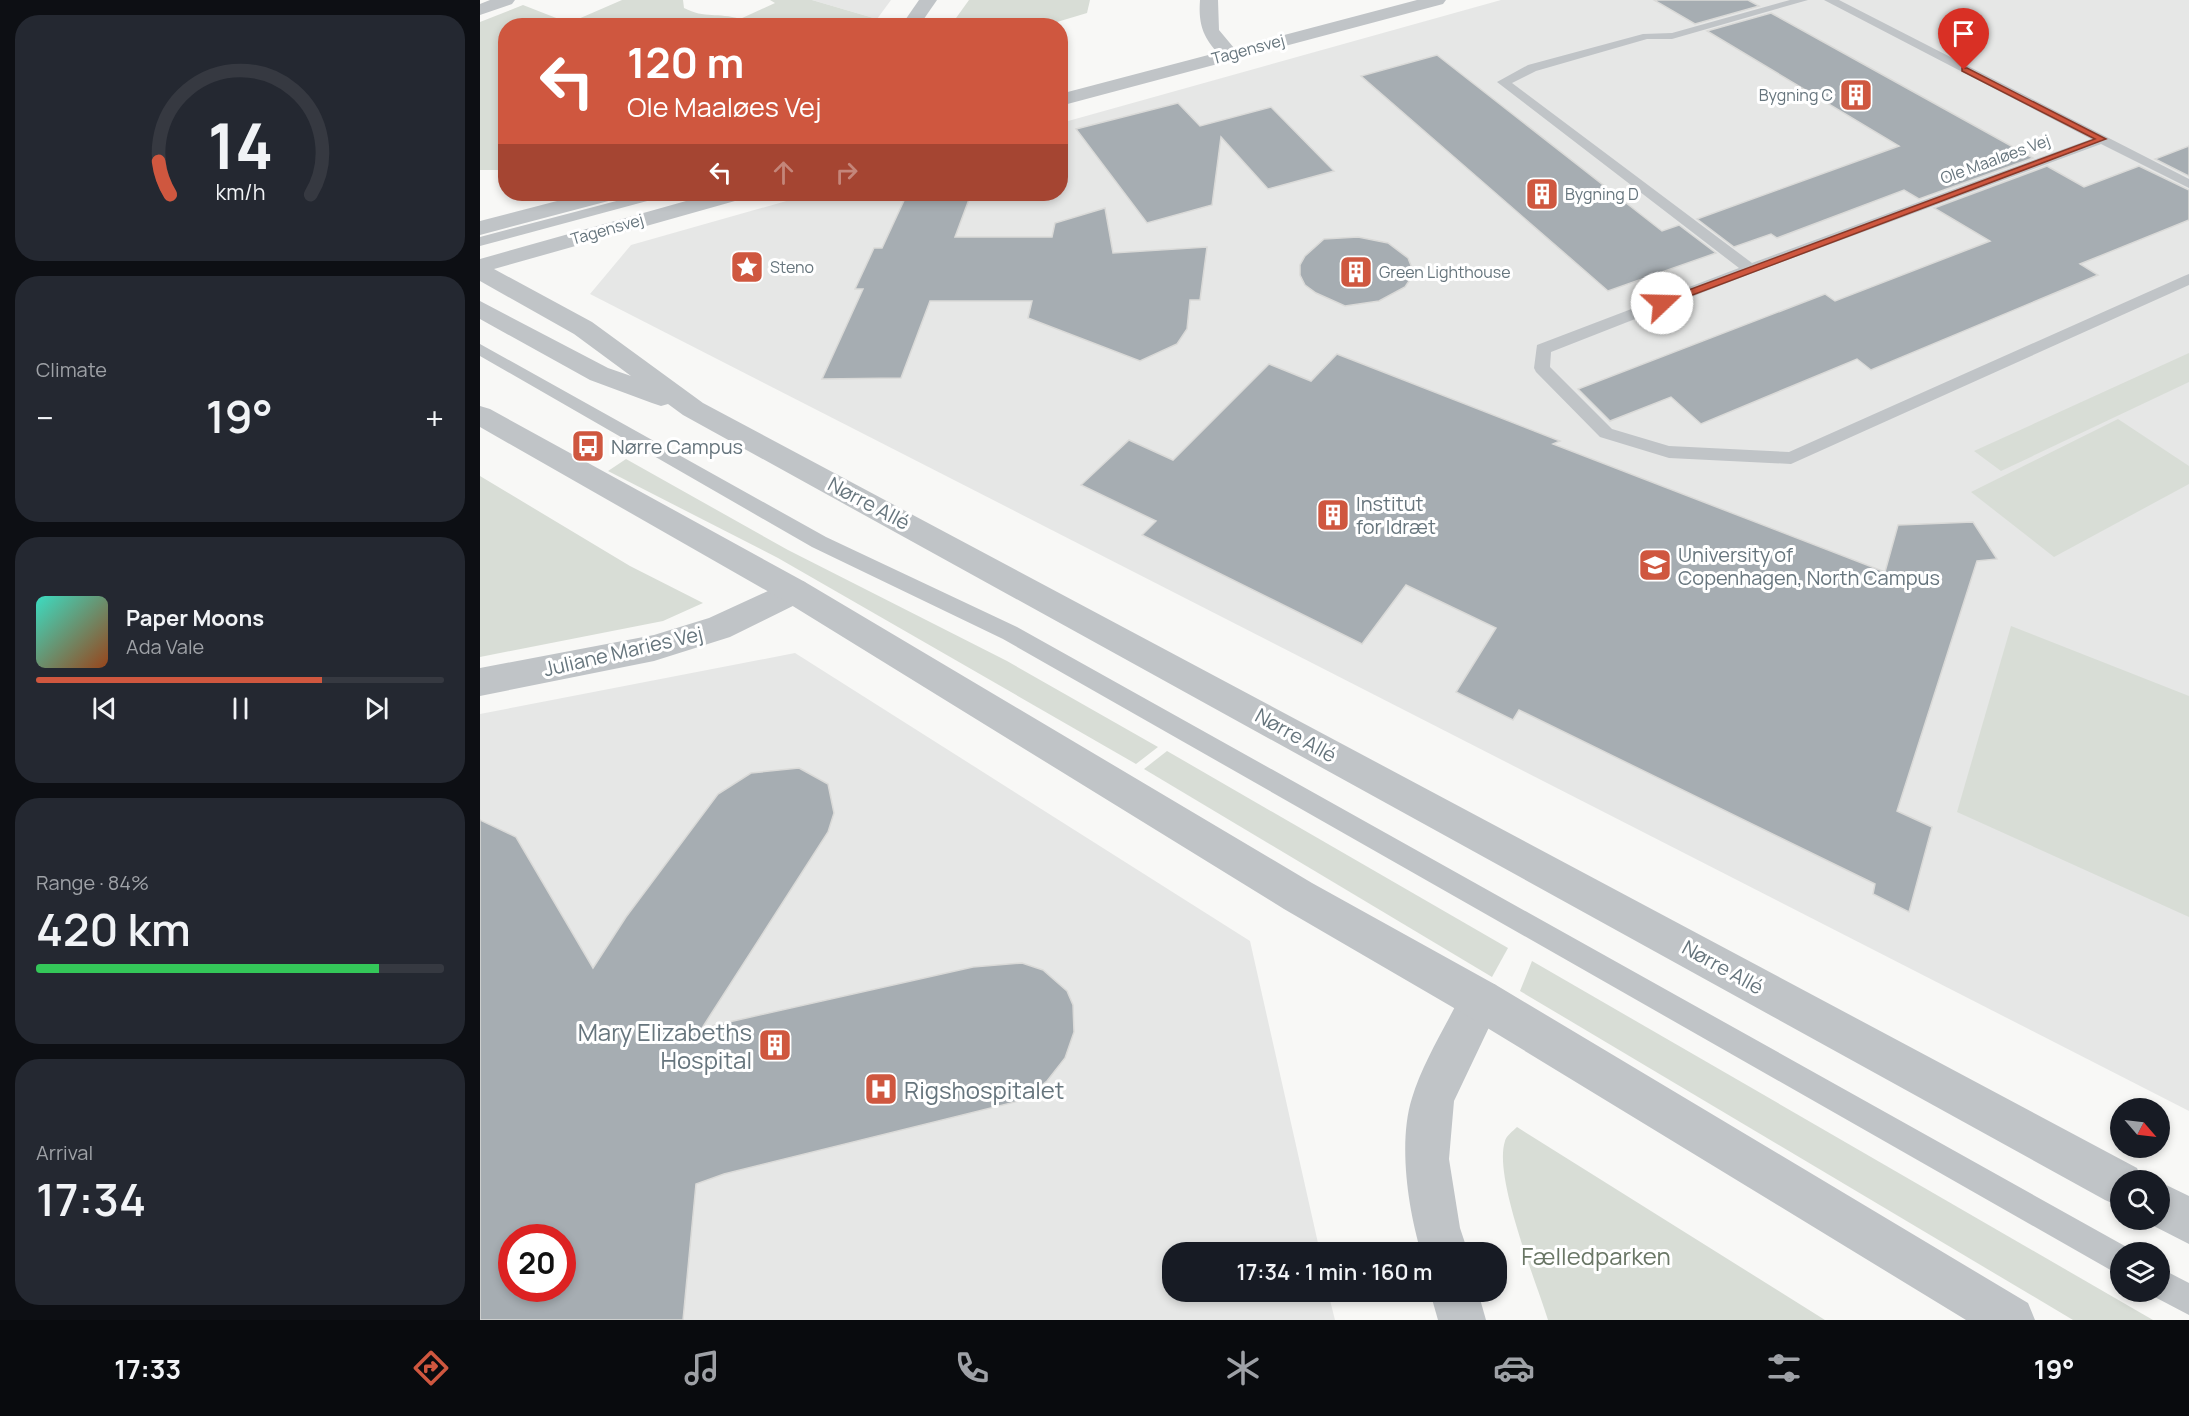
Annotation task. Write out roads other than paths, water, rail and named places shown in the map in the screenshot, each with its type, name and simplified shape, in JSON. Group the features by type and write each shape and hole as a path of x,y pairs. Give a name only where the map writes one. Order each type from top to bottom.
{"street":[{"path":"480,10 506,0"},
{"path":"916,18 928,0"},
{"path":"1209,0 1206,25 1213,39 1230,54"},
{"name":"Tagensvej","path":"1068,98 1437,0"},
{"name":"Tagensvej","path":"1191,44 1234,34"},
{"name":"Tagensvej","path":"480,228 582,201"},
{"name":"Tagensvej","path":"480,266 709,201"},
{"name":"Nørre Allé","path":"480,271 583,328 693,409 2110,1178"},
{"path":"480,309 599,374 693,409"},
{"path":"480,415 794,591 1298,896 1481,1000 2011,1320"},
{"name":"Juliane Maries Vej","path":"480,682 654,648 719,628 794,591"},
{"path":"1441,1242 1427,1159 1433,1099 1481,1000"},
{"path":"2170,1211 2189,1221"},
{"path":"1457,1302 1462,1320"}],"lane":[{"path":"1750,269 1503,82 1532,68 1647,36 1672,36 1802,0"},
{"name":"Ole Maaløes Vej","path":"1830,0 2102,139"},
{"path":"2102,139 2189,184"},
{"name":"Ole Maaløes Vej","path":"2102,139 1750,269 1543,349 1542,368 1606,433 1669,452 1791,458 2189,279"},
{"name":"Tagensvej","path":"480,242 631,201"},
{"path":"480,350 819,542 1010,633 2110,1255"},
{"path":"2170,1289 2189,1300"}],"place":[{"name":"Bygning C","path":"1856,95"},
{"name":"Bygning D","path":"1542,194"},
{"name":"Steno","path":"747,267"},
{"name":"Green Lighthouse","path":"1356,272"},
{"name":"Nørre Campus","path":"588,446"},
{"name":"Institut for Idræt","path":"1333,515"},
{"name":"University of Copenhagen, North Campus","path":"1655,565"},
{"name":"Mary Elizabeths Hospital","path":"775,1045"},
{"name":"Rigshospitalet","path":"881,1089"}],"park label":[{"name":"Fælledparken","path":"1596,1255"}]}
